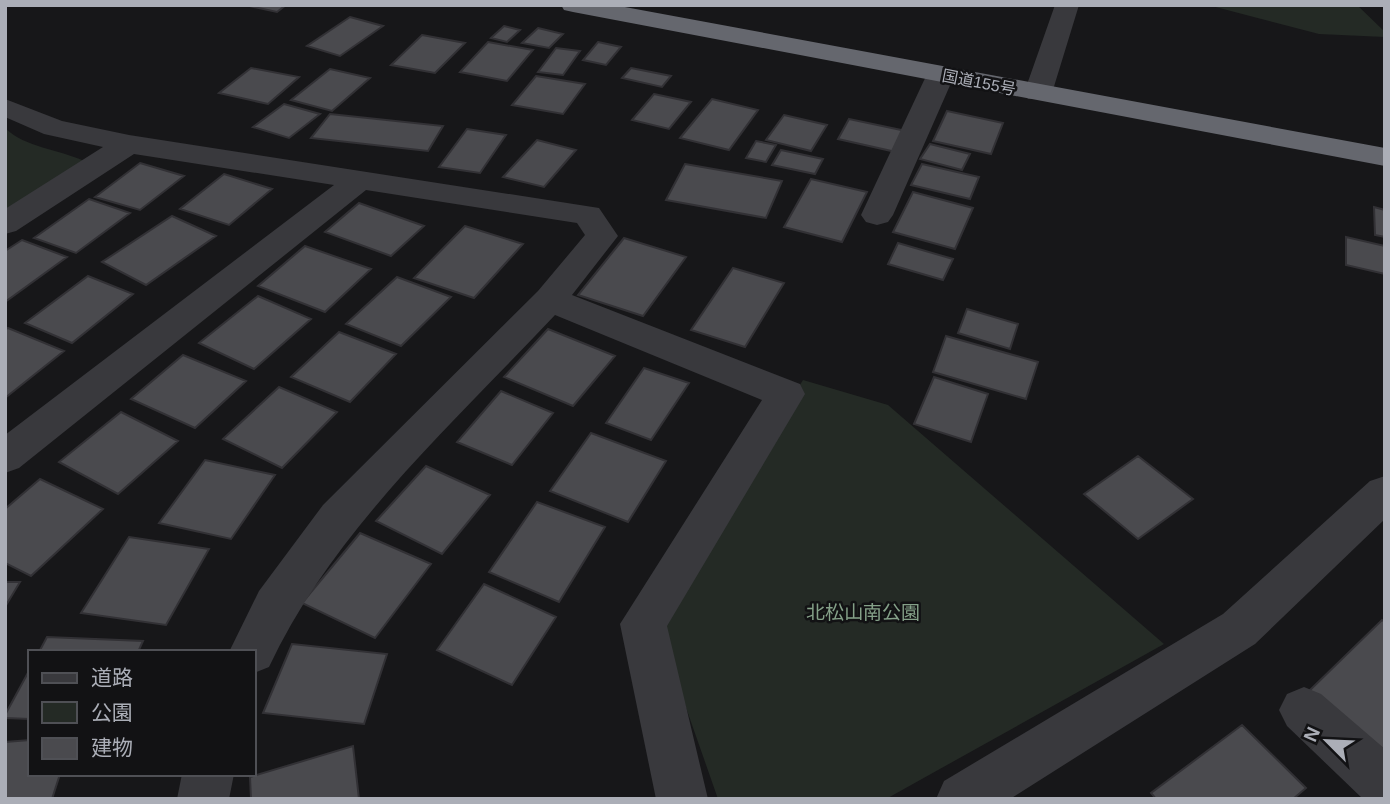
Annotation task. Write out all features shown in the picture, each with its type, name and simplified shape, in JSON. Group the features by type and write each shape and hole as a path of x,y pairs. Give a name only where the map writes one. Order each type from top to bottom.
{"highway":[{"name":"国道155号","path":"573,5 1385,157"}],"street":[{"path":"1038,93 1067,5"},
{"path":"877,215 941,74"},
{"path":"5,107 54,128 129,144 588,215 602,236 550,299 338,517 275,605 253,650"},
{"path":"5,224 129,144"},
{"path":"5,457 360,180"},
{"path":"550,299 786,394 643,624 682,799"},
{"path":"961,799 1239,629 1385,493"},
{"path":"1304,710 1385,784"},
{"path":"203,799 208,776"}],"green space":[{"path":"1208,5 1357,5 1385,32 1385,37 1319,34"},
{"path":"5,128 32,144 84,161 5,210"},
{"name":"北松山南公園","path":"803,380 888,405 1164,644 886,799 718,799 655,619"}],"building":[{"path":"245,5 286,5 277,12"},
{"path":"350,17 383,26 340,56 307,46"},
{"path":"504,26 520,30 507,42 491,38"},
{"path":"538,28 563,34 549,48 522,43"},
{"path":"422,35 465,43 435,73 391,65"},
{"path":"488,42 533,50 507,81 460,72"},
{"path":"598,42 621,47 606,65 583,60"},
{"path":"556,48 580,51 563,75 538,72"},
{"path":"251,68 299,77 268,104 219,93"},
{"path":"631,68 671,76 662,87 622,78"},
{"path":"330,69 370,78 332,111 291,100"},
{"path":"536,76 585,84 563,114 512,105"},
{"path":"654,94 691,102 669,129 632,120"},
{"path":"712,99 758,110 729,150 680,138"},
{"path":"284,104 320,114 289,138 253,127"},
{"path":"947,111 1003,123 991,154 933,141"},
{"path":"330,114 443,126 428,151 311,138"},
{"path":"784,115 827,125 811,151 766,140"},
{"path":"849,119 906,131 896,152 838,139"},
{"path":"467,129 506,135 480,173 439,167"},
{"path":"537,140 576,150 544,187 503,177"},
{"path":"756,141 776,145 766,162 746,158"},
{"path":"930,144 970,154 962,170 920,159"},
{"path":"781,150 823,159 815,174 772,165"},
{"path":"140,163 184,176 140,210 95,197"},
{"path":"685,164 782,181 766,218 666,200"},
{"path":"922,164 979,177 970,199 911,185"},
{"path":"224,174 272,189 229,225 180,209"},
{"path":"811,179 867,192 842,242 784,227"},
{"path":"913,192 973,208 955,249 893,232"},
{"path":"89,199 130,213 76,253 34,238"},
{"path":"359,203 424,226 391,256 325,232"},
{"path":"1374,207 1385,210 1385,237 1375,235"},
{"path":"172,216 216,236 146,285 102,262"},
{"path":"465,226 523,244 474,298 414,278"},
{"path":"1346,237 1385,246 1385,274 1346,265"},
{"path":"624,238 686,257 643,316 578,295"},
{"path":"22,240 67,257 5,302 5,251"},
{"path":"898,243 953,259 943,280 888,264"},
{"path":"305,246 371,269 325,312 258,286"},
{"path":"733,268 784,283 745,347 691,330"},
{"path":"88,276 133,294 72,343 25,323"},
{"path":"397,277 451,297 401,346 346,324"},
{"path":"258,296 311,319 254,369 199,343"},
{"path":"967,309 1018,324 1010,349 958,333"},
{"path":"8,328 64,351 5,398 5,330"},
{"path":"548,329 615,356 573,406 504,377"},
{"path":"339,332 396,354 350,402 291,377"},
{"path":"946,336 1038,362 1026,399 933,372"},
{"path":"183,355 246,381 195,428 131,399"},
{"path":"644,368 689,383 651,440 606,423"},
{"path":"934,377 988,394 971,442 914,424"},
{"path":"279,387 337,412 282,468 223,439"},
{"path":"501,391 553,413 512,465 457,442"},
{"path":"121,412 178,441 118,494 59,462"},
{"path":"591,433 666,461 628,522 550,491"},
{"path":"1138,456 1193,499 1138,539 1084,494"},
{"path":"205,460 275,475 231,539 159,523"},
{"path":"426,466 490,495 442,554 376,521"},
{"path":"40,479 103,509 31,576 5,563 5,509"},
{"path":"537,502 605,527 559,602 489,572"},
{"path":"360,533 431,564 375,638 302,603"},
{"path":"129,537 209,549 166,625 81,613"},
{"path":"5,582 20,582 5,607"},
{"path":"484,584 556,617 512,685 437,650"},
{"path":"1382,620 1385,622 1385,760 1306,694"},
{"path":"47,637 143,641 139,650 40,650"},
{"path":"292,644 387,654 364,724 263,713"},
{"path":"28,673 28,719 5,718"},
{"path":"1242,725 1306,788 1293,799 1156,799 1151,793"},
{"path":"28,740 28,776 59,776 52,799 5,799 5,742"},
{"path":"353,746 359,799 251,799 250,777"}]}
